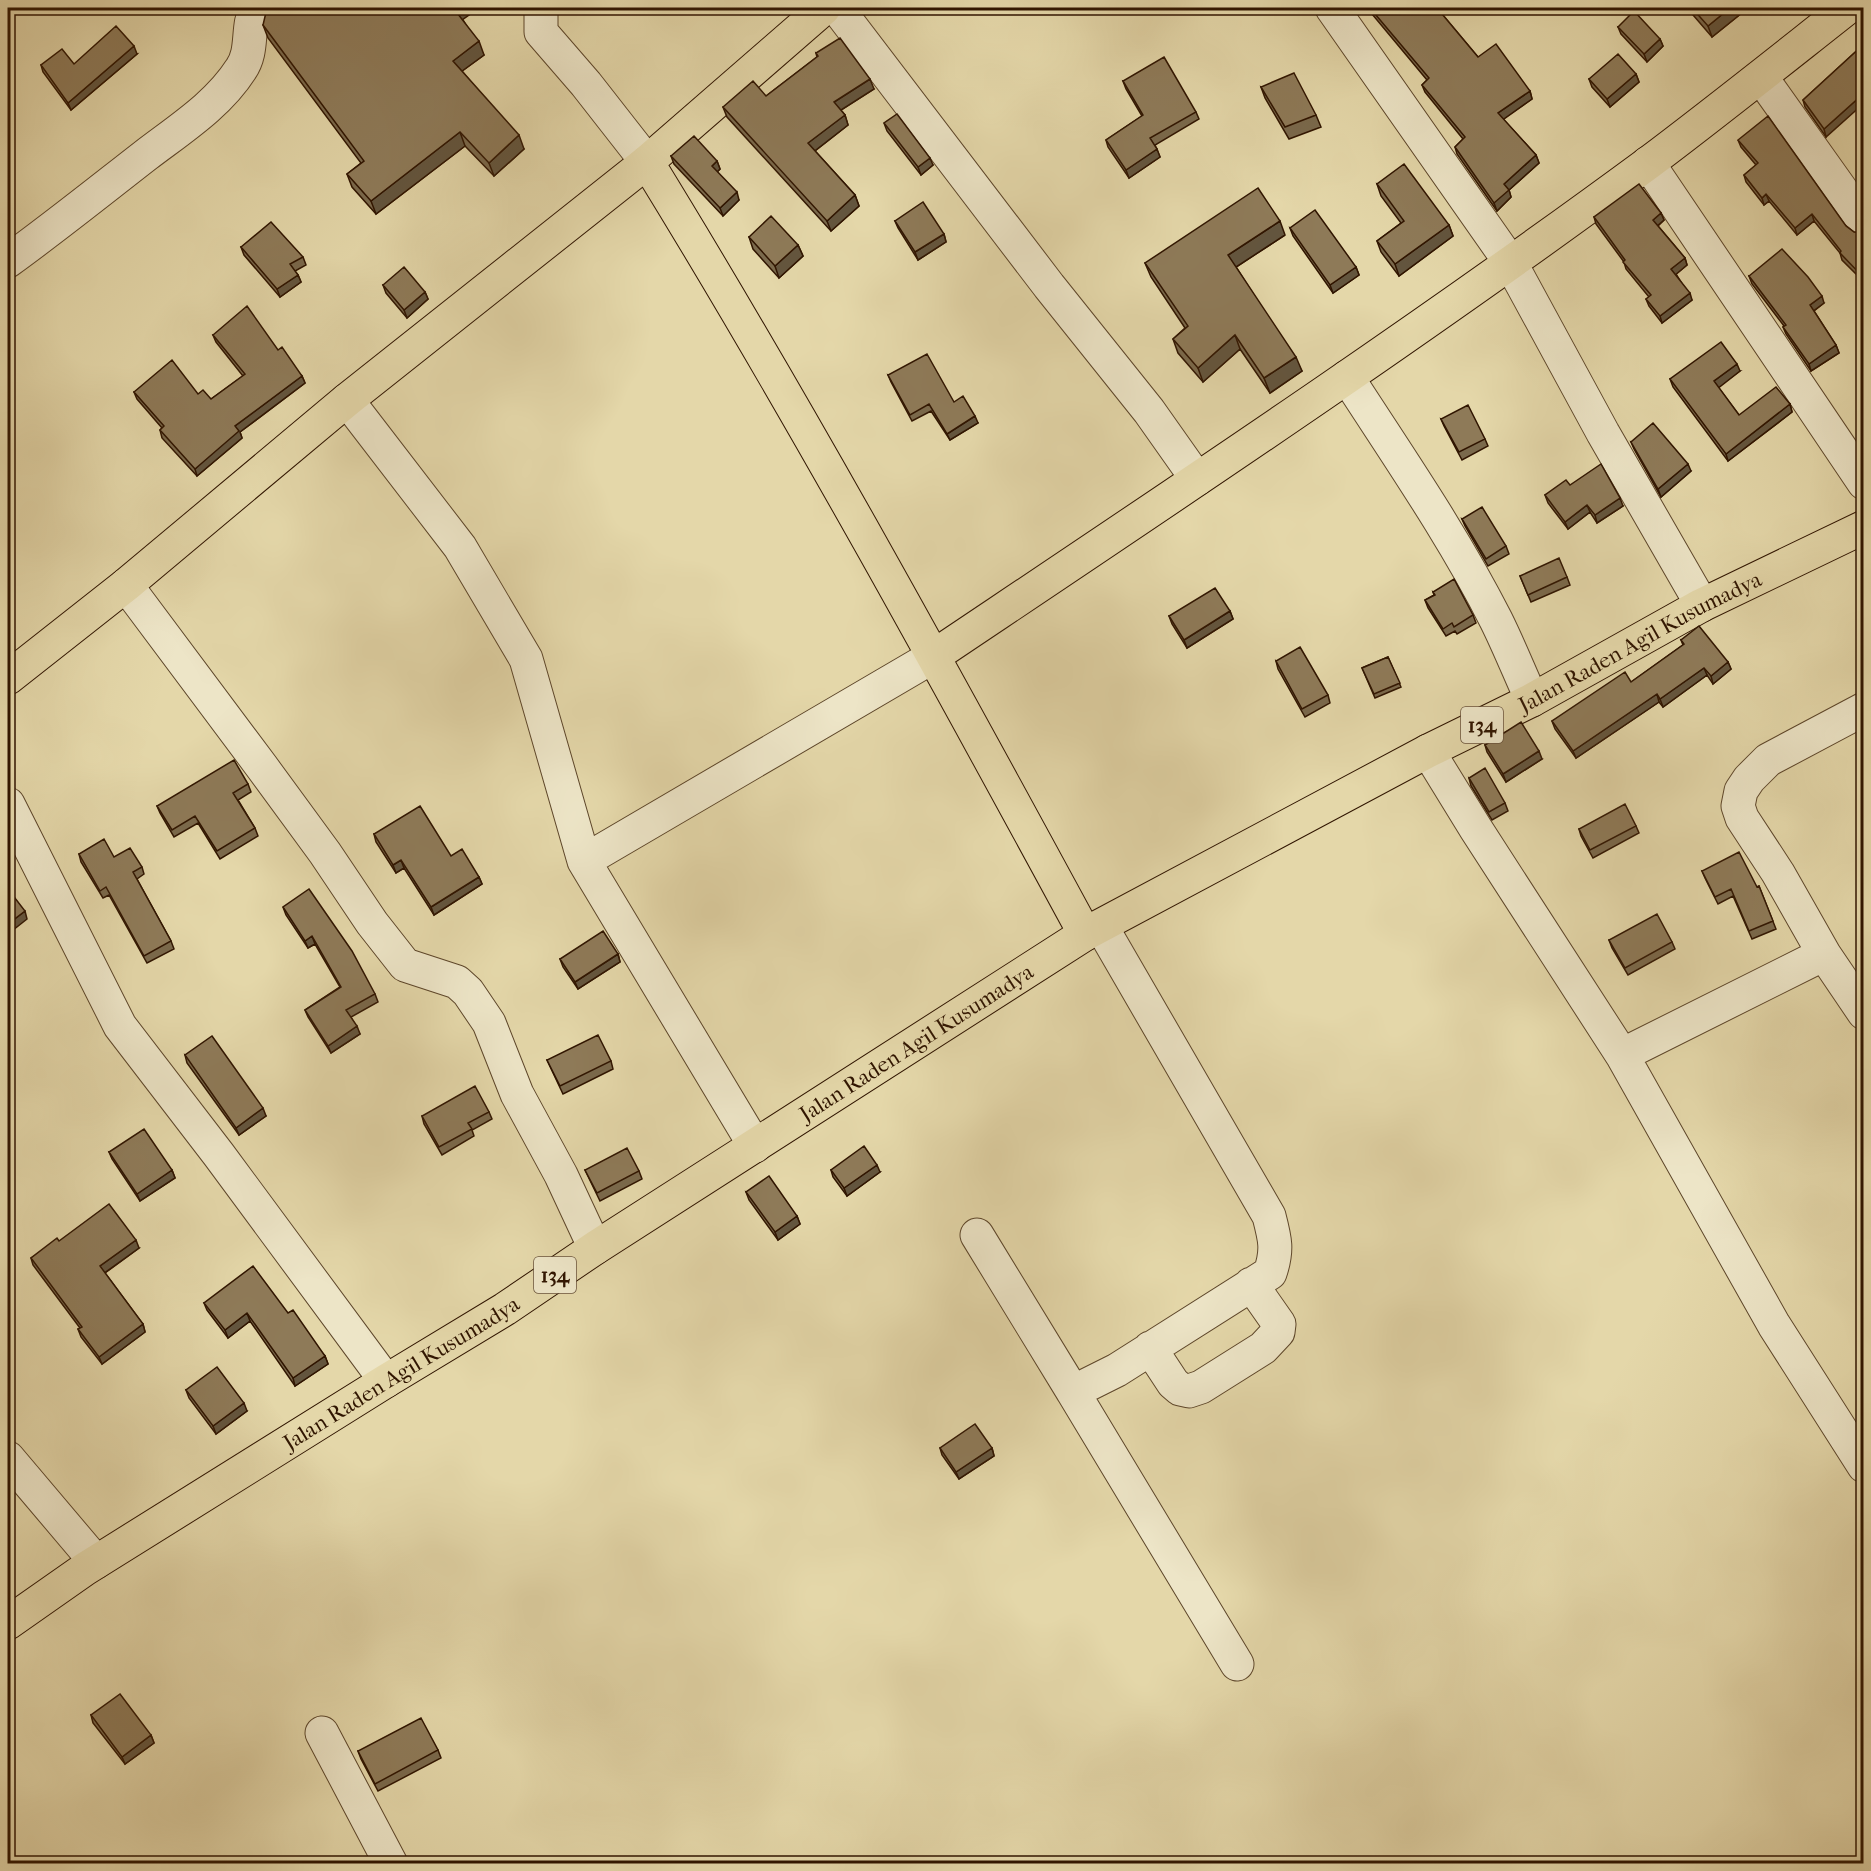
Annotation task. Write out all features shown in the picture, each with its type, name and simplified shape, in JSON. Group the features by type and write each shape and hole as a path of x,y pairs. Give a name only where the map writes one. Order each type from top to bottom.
{"main road":[{"path":"8,678 126,585 347,400 647,162 824,8"},
{"path":"934,656 1197,479 1510,262 1648,163 1761,76 1832,12"},
{"path":"647,162 729,295 1093,930"},
{"name":"Jalan Raden Agil Kusumadya","path":"8,1623 96,1563 505,1309 595,1248 1093,930 1428,751 1532,700 1702,605 1863,527"}],"street":[{"path":"8,261 219,98 242,68 250,50 249,28 256,8"},
{"path":"541,8 542,32 647,162"},
{"path":"837,8 1049,285 1149,411 1197,479"},
{"path":"1332,8 1510,262 1602,433 1702,605"},
{"path":"1761,76 1863,222"},
{"path":"1648,163 1863,483"},
{"path":"1347,376 1433,509 1472,576 1497,621 1532,700"},
{"path":"347,400 460,547 526,659 584,861 755,1146"},
{"path":"126,585 178,652 213,703 325,853 372,923 405,965 457,982 468,992 489,1023 517,1094 561,1175 595,1248"},
{"path":"584,861 934,656"},
{"path":"1863,709 1768,760 1741,791 1738,806 1742,818 1778,873 1824,954 1863,1013"},
{"path":"1428,751 1482,839 1622,1055 1774,1325 1863,1466"},
{"path":"8,804 120,1026 226,1164 386,1381"},
{"path":"1073,1392 1117,1370 1270,1273 1275,1260 1276,1244 1269,1216 1093,930"},
{"path":"1622,1055 1824,954"},
{"path":"977,1235 1237,1664"},
{"path":"1150,1348 1173,1383 1180,1389 1189,1391 1201,1387 1254,1354 1270,1342 1278,1332 1279,1324 1251,1284"},
{"path":"8,1458 96,1563"},
{"path":"322,1732 391,1863"}],"building":[{"path":"267,8 456,8 454,9 479,41 453,61 519,135 489,163 460,132 371,201 347,174 364,161 263,25"},
{"path":"1370,8 1437,8 1478,57 1496,44 1530,91 1498,113 1536,155 1504,184 1509,190 1494,203 1455,147 1465,137 1422,85 1429,78"},
{"path":"1692,8 1730,8 1708,26"},
{"path":"1634,11 1660,39 1644,54 1618,27"},
{"path":"116,26 134,46 68,103 41,65 62,49 74,64"},
{"path":"840,38 870,79 834,102 845,115 808,143 855,195 827,221 723,107 753,81 766,96 818,56 816,53"},
{"path":"1863,45 1863,94 1824,129 1803,100"},
{"path":"1618,54 1636,74 1607,99 1589,79"},
{"path":"1164,57 1196,112 1150,138 1157,149 1126,170 1106,140 1143,115 1123,81"},
{"path":"1294,73 1316,115 1285,127 1261,87"},
{"path":"897,114 930,158 918,167 884,123"},
{"path":"1768,116 1846,226 1854,232 1863,233 1863,277 1840,253 1841,251 1812,214 1795,228 1766,194 1762,198 1744,175 1758,163 1738,140"},
{"path":"694,136 717,161 712,166 737,192 720,208 671,156"},
{"path":"1404,164 1449,225 1395,264 1377,241 1404,221 1377,184"},
{"path":"1639,184 1661,213 1653,220 1685,258 1671,269 1690,293 1660,316 1646,299 1651,295 1623,262 1625,260 1594,217"},
{"path":"1258,188 1280,221 1228,255 1296,357 1264,378 1235,335 1198,368 1173,339 1188,326 1145,263"},
{"path":"923,202 944,234 915,252 895,221"},
{"path":"1315,210 1356,267 1330,285 1290,228"},
{"path":"771,216 798,245 775,266 749,237"},
{"path":"271,222 303,257 290,264 298,275 277,289 241,247"},
{"path":"1782,249 1822,296 1810,305 1836,345 1809,364 1783,327 1786,325 1749,276"},
{"path":"404,267 425,292 404,310 383,285"},
{"path":"247,306 278,350 282,347 302,376 235,426 239,431 195,469 160,430 164,426 134,392 172,360 198,394 203,390 211,399 245,374 213,335"},
{"path":"1721,342 1737,364 1714,381 1739,415 1776,387 1790,404 1726,454 1670,379"},
{"path":"927,354 954,402 963,396 975,416 947,434 929,404 910,415 888,375"},
{"path":"1468,405 1485,439 1459,452 1441,419"},
{"path":"1653,423 1688,464 1658,489 1631,442"},
{"path":"1601,464 1620,498 1595,515 1587,505 1565,522 1545,495 1566,480 1570,485"},
{"path":"1482,507 1506,546 1486,559 1462,519"},
{"path":"1559,558 1567,577 1528,595 1520,576"},
{"path":"1454,579 1473,615 1454,627 1452,623 1443,629 1425,600 1435,595 1433,592"},
{"path":"1215,588 1230,611 1184,640 1169,616"},
{"path":"1699,626 1728,662 1711,676 1704,668 1660,699 1657,694 1573,751 1552,721 1625,672 1631,682 1684,644 1681,640"},
{"path":"1300,647 1328,695 1302,709 1276,661"},
{"path":"1388,657 1400,683 1374,694 1362,668"},
{"path":"1521,722 1539,751 1503,774 1485,745"},
{"path":"234,760 248,784 233,793 255,828 217,851 195,816 172,830 157,806"},
{"path":"1485,768 1505,803 1489,812 1469,778"},
{"path":"1625,804 1636,826 1590,850 1579,829"},
{"path":"420,806 451,856 462,849 479,877 431,907 401,860 393,865 374,834"},
{"path":"104,839 114,857 130,848 142,867 133,872 171,941 144,956 106,887 100,891 79,854"},
{"path":"1739,852 1757,887 1759,886 1773,921 1749,931 1731,889 1715,897 1702,871"},
{"path":"8,889 25,911 8,924"},
{"path":"309,889 352,951 375,994 346,1010 357,1026 328,1046 305,1010 341,987 312,936 305,941 283,907"},
{"path":"1657,914 1672,942 1625,968 1609,940"},
{"path":"603,931 618,954 575,982 560,959"},
{"path":"598,1035 611,1061 560,1086 547,1060"},
{"path":"212,1036 263,1108 236,1128 185,1055"},
{"path":"475,1086 489,1112 468,1123 472,1129 439,1147 422,1116"},
{"path":"144,1129 172,1170 137,1194 109,1152"},
{"path":"864,1146 877,1165 844,1188 831,1170"},
{"path":"627,1148 639,1171 597,1193 585,1170"},
{"path":"769,1176 797,1216 775,1232 746,1192"},
{"path":"109,1204 136,1240 100,1266 143,1324 99,1357 78,1329 82,1327 31,1258 57,1238 59,1241"},
{"path":"253,1266 288,1313 293,1310 325,1356 293,1378 247,1313 225,1330 204,1303"},
{"path":"217,1367 244,1403 213,1426 186,1390"},
{"path":"975,1424 992,1448 956,1472 940,1448"},
{"path":"120,1694 151,1735 122,1757 91,1715"},
{"path":"421,1718 438,1750 375,1784 358,1751"}]}
